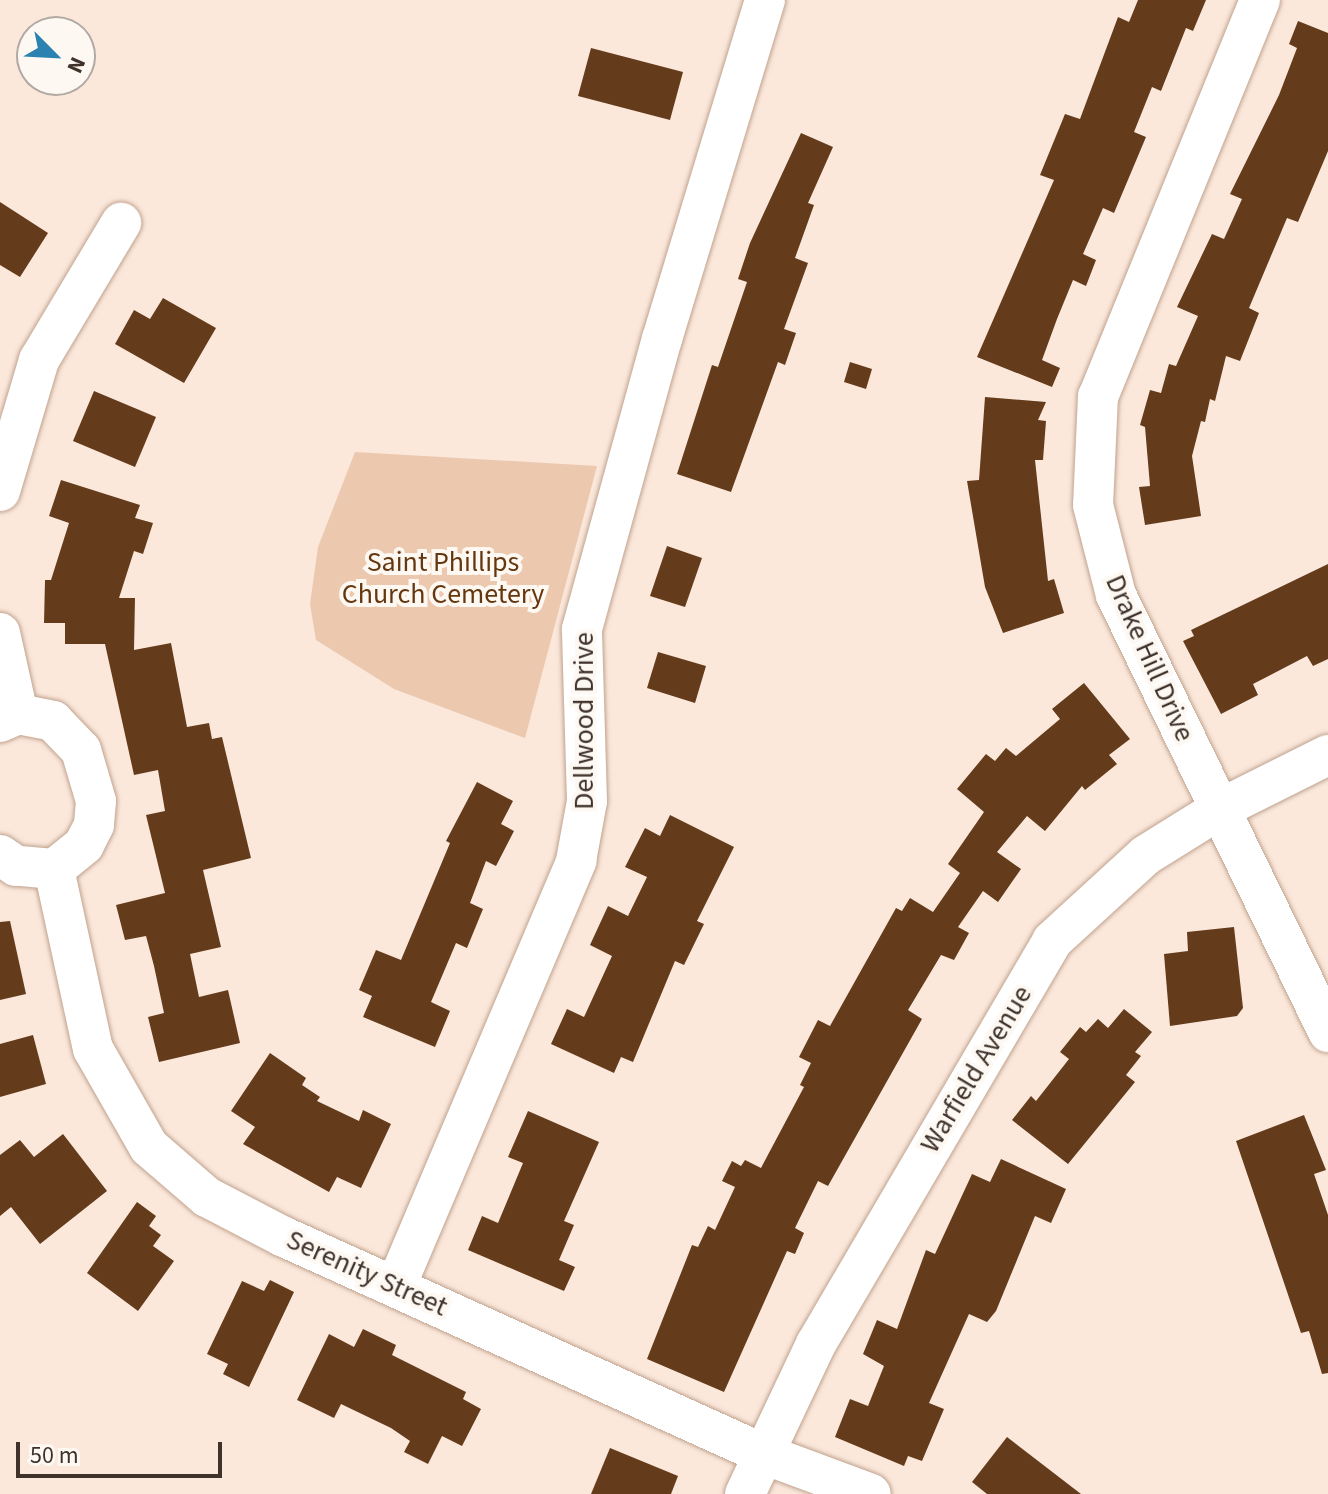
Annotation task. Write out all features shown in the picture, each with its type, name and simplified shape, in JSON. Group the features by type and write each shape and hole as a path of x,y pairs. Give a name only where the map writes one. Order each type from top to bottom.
{"street":[{"name":"Dellwood Drive","path":"396,1286 576,861 587,801 582,629 765,0"},
{"name":"Drake Hill Drive","path":"1260,0 1098,396 1093,505 1116,595 1328,1032"},
{"path":"0,491 39,360 121,223"},
{"path":"0,633 9,718 53,721 81,750 91,772 94,825 84,845 54,869 16,866 0,855"},
{"name":"Warfield Avenue","path":"745,1494 761,1453 816,1344 1052,941 1146,855 1220,809 1328,755"},
{"name":"Serenity Street","path":"54,869 93,1049 149,1147 207,1197 761,1453 871,1494"}],"green space":[{"name":"Saint Phillips Church Cemetery","path":"355,452 597,466 525,738 394,689 316,640 310,604 318,547"}],"building":[{"path":"1138,0 1206,0 1193,31 1186,28 1161,91 1152,87 1134,132 1146,137 1114,213 1103,208 1083,254 1096,260 1086,286 1073,280 1057,319 1042,360 1060,368 1052,387 977,357 1054,180 1040,175 1065,114 1080,119 1118,17 1129,22"},
{"path":"1298,21 1328,33 1328,151 1298,222 1287,218 1249,308 1259,313 1240,361 1226,356 1215,401 1210,399 1205,422 1201,421 1192,456 1201,516 1145,525 1139,487 1150,486 1145,427 1140,425 1150,390 1161,393 1169,364 1176,366 1198,316 1177,307 1212,234 1224,239 1242,199 1230,194 1279,95 1297,48 1289,44"},
{"path":"591,48 683,72 670,120 578,96"},
{"path":"801,133 833,147 808,203 814,205 795,258 808,263 784,329 796,333 785,365 778,362 731,492 677,474 712,365 718,367 747,282 738,279 750,243"},
{"path":"0,202 48,233 20,277 0,265"},
{"path":"163,298 216,328 184,383 115,344 134,310 150,319"},
{"path":"850,362 872,369 866,389 844,382"},
{"path":"94,391 156,417 135,467 73,441"},
{"path":"985,397 1046,402 1038,420 1046,421 1043,460 1035,460 1048,581 1054,579 1064,613 1003,633 985,587 967,481 979,480"},
{"path":"61,480 140,505 135,518 153,523 143,554 134,551 119,598 135,598 134,650 171,643 187,727 209,723 212,739 222,737 251,858 203,870 221,947 190,954 199,997 228,990 240,1043 159,1062 148,1017 164,1013 146,936 125,940 116,905 165,893 146,815 165,811 158,770 134,775 105,644 65,644 65,623 44,623 45,580 51,580 69,523 49,516"},
{"path":"667,546 702,558 685,607 650,596"},
{"path":"1328,564 1328,659 1313,666 1307,656 1253,684 1258,695 1221,714 1183,641 1194,636 1191,630"},
{"path":"658,652 706,666 695,703 647,688"},
{"path":"1084,683 1130,739 1109,755 1117,764 1085,790 1082,786 1045,831 1027,816 997,852 1021,869 998,902 983,891 958,927 969,933 954,960 941,955 908,1010 922,1019 828,1186 818,1181 795,1228 804,1233 795,1254 787,1251 724,1392 647,1359 692,1245 698,1247 708,1226 715,1230 735,1187 722,1181 732,1161 741,1166 745,1160 761,1168 804,1087 800,1085 811,1063 799,1057 818,1020 830,1026 896,908 902,911 910,898 933,912 960,873 948,864 984,812 957,789 986,754 995,761 1006,748 1016,756 1060,719 1052,709"},
{"path":"477,782 513,801 501,824 514,831 496,866 486,861 470,903 483,909 467,948 456,943 431,1002 450,1011 435,1047 363,1017 372,996 359,990 376,950 401,960 450,843 446,841"},
{"path":"670,815 734,847 697,921 704,924 684,965 675,961 633,1062 621,1057 614,1073 551,1044 567,1009 584,1017 612,956 590,945 608,906 628,916 647,877 625,867 645,828 660,836"},
{"path":"10,921 26,994 0,1000 0,922"},
{"path":"1234,927 1243,1008 1237,1016 1170,1026 1164,954 1188,951 1187,932"},
{"path":"1124,1009 1152,1032 1135,1052 1141,1056 1126,1075 1135,1082 1068,1164 1012,1120 1031,1096 1036,1101 1069,1059 1060,1052 1080,1027 1086,1032 1098,1019 1108,1028"},
{"path":"33,1035 46,1084 0,1097 0,1044"},
{"path":"270,1053 306,1078 302,1085 320,1097 317,1101 359,1121 363,1110 391,1124 361,1188 337,1177 329,1192 243,1144 255,1127 231,1111"},
{"path":"528,1111 599,1142 564,1221 574,1225 559,1260 575,1267 564,1291 468,1250 482,1216 498,1223 523,1163 508,1157"},
{"path":"1304,1115 1326,1170 1314,1174 1328,1215 1328,1373 1322,1374 1309,1331 1301,1333 1236,1141"},
{"path":"63,1134 107,1191 40,1244 11,1207 0,1216 0,1155 20,1140 34,1157"},
{"path":"1001,1159 1066,1189 1051,1223 1035,1216 996,1311 987,1322 969,1314 929,1403 944,1409 922,1461 908,1456 904,1466 835,1437 850,1399 868,1406 884,1366 863,1354 877,1320 897,1329 926,1250 935,1254 972,1174 990,1182"},
{"path":"137,1202 156,1216 149,1226 161,1235 153,1246 174,1261 138,1311 87,1273"},
{"path":"270,1280 294,1292 249,1387 223,1374 228,1364 207,1354 242,1281 264,1291"},
{"path":"363,1329 396,1345 392,1355 466,1392 463,1399 481,1409 462,1446 442,1436 428,1464 404,1452 410,1441 391,1428 341,1404 334,1418 297,1400 329,1334 354,1347"},
{"path":"1007,1437 1081,1494 987,1494 972,1482"},
{"path":"610,1448 678,1476 671,1494 591,1494"}]}
